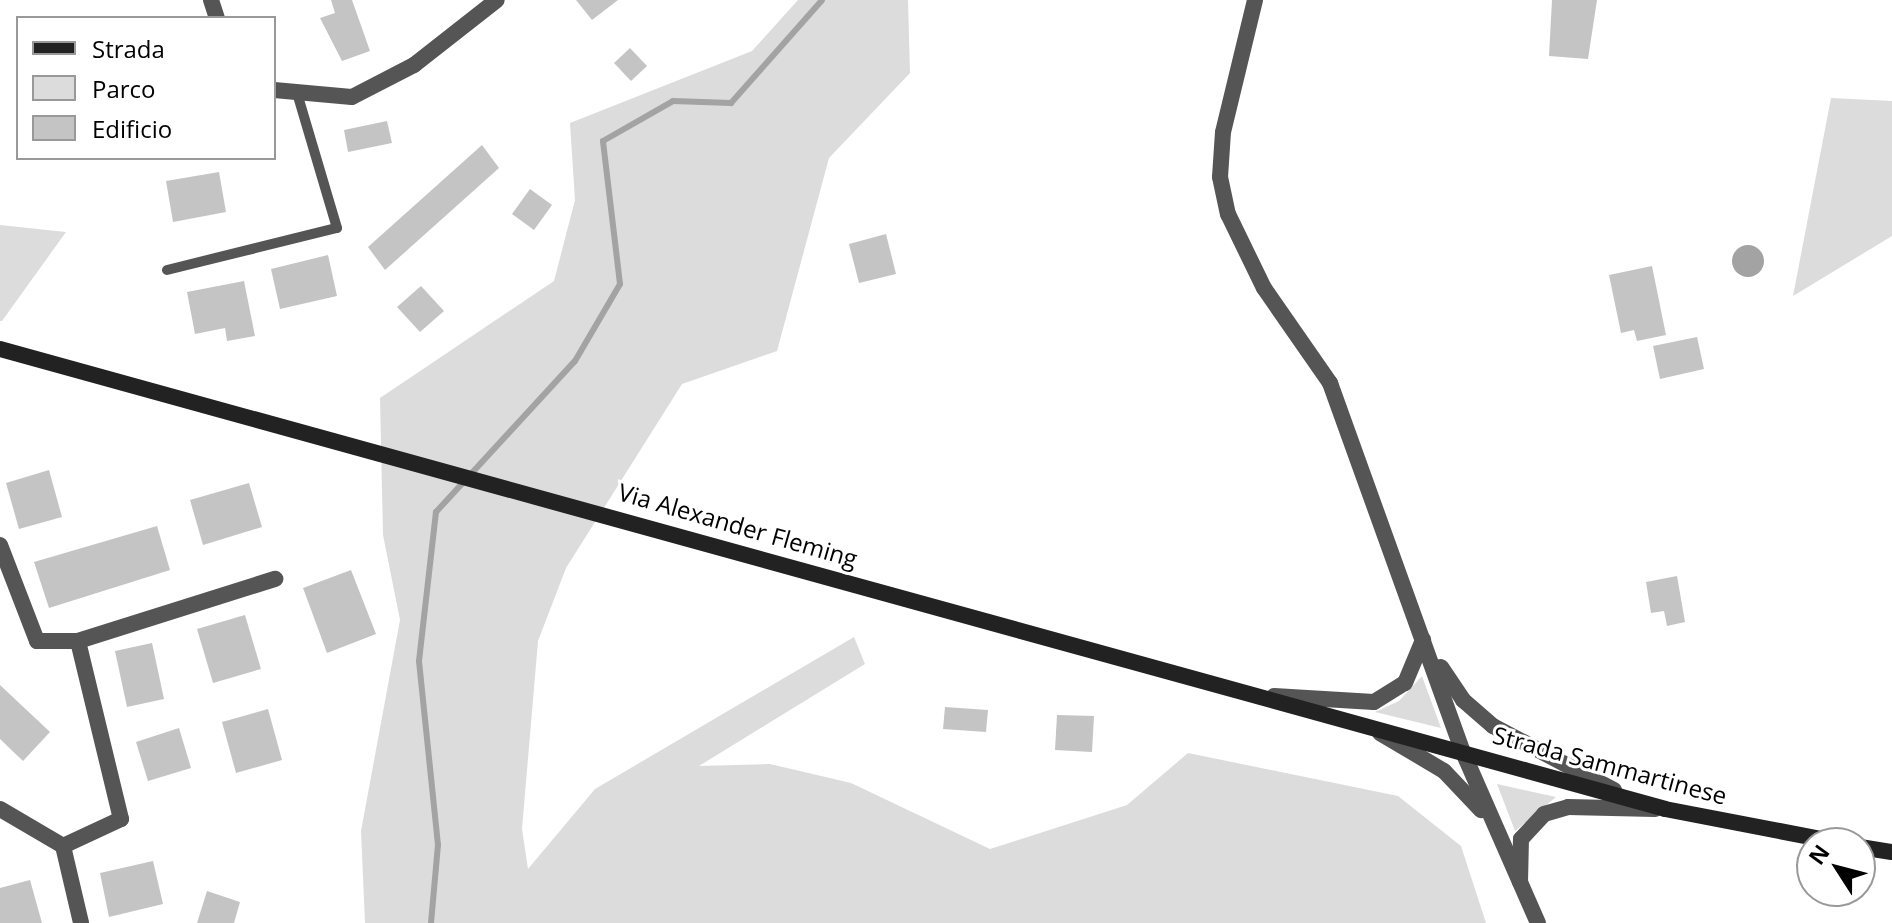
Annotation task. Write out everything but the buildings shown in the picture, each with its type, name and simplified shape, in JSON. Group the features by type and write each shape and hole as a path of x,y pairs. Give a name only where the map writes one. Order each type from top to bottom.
{"main road":[{"name":"Via Alexander Fleming","path":"0,349 336,438 1375,730 1462,750"},
{"name":"Strada Sammartinese","path":"1462,750 1665,809 1796,834"}],"street":[{"path":"276,90 298,96 352,97 381,83 497,0"},
{"path":"1255,0 1223,132 1220,177 1228,214 1264,288 1330,383 1462,750 1538,923"},
{"path":"0,545 37,641 78,641 275,579"},
{"path":"1256,695 1374,702 1405,683 1423,638"},
{"path":"1423,638 1463,700 1493,726 1635,800"},
{"path":"63,846 121,819 78,641"},
{"path":"1375,730 1444,771 1500,836"},
{"path":"1520,882 1521,839 1544,814 1568,807 1665,809"},
{"path":"0,809 63,846 81,923"}],"lane":[{"path":"167,270 337,228 298,96"}],"green space":[{"path":"798,0 908,0 910,73 829,158 777,351 682,384 566,568 538,641 522,829 528,869 595,789 854,637 865,664 699,766 770,764 851,783 990,849 1127,805 1188,753 1398,796 1461,846 1486,923 365,923 361,831 400,620 383,535 380,398 554,281 575,200 570,123 752,51"},
{"path":"1831,98 1892,101 1892,236 1793,296"},
{"path":"0,225 66,232 2,321 0,321"},
{"path":"1422,676 1441,728 1375,712 1399,701"},
{"path":"1497,784 1556,797 1515,831"}],"shaded area":[{"path":"1748,245 1759,250 1764,261 1759,272 1748,277 1737,272 1732,261 1737,250"}],"waterway":[{"path":"431,923 438,845 419,661 436,512 575,361 620,284 603,141 673,101 731,103 822,0"}]}
